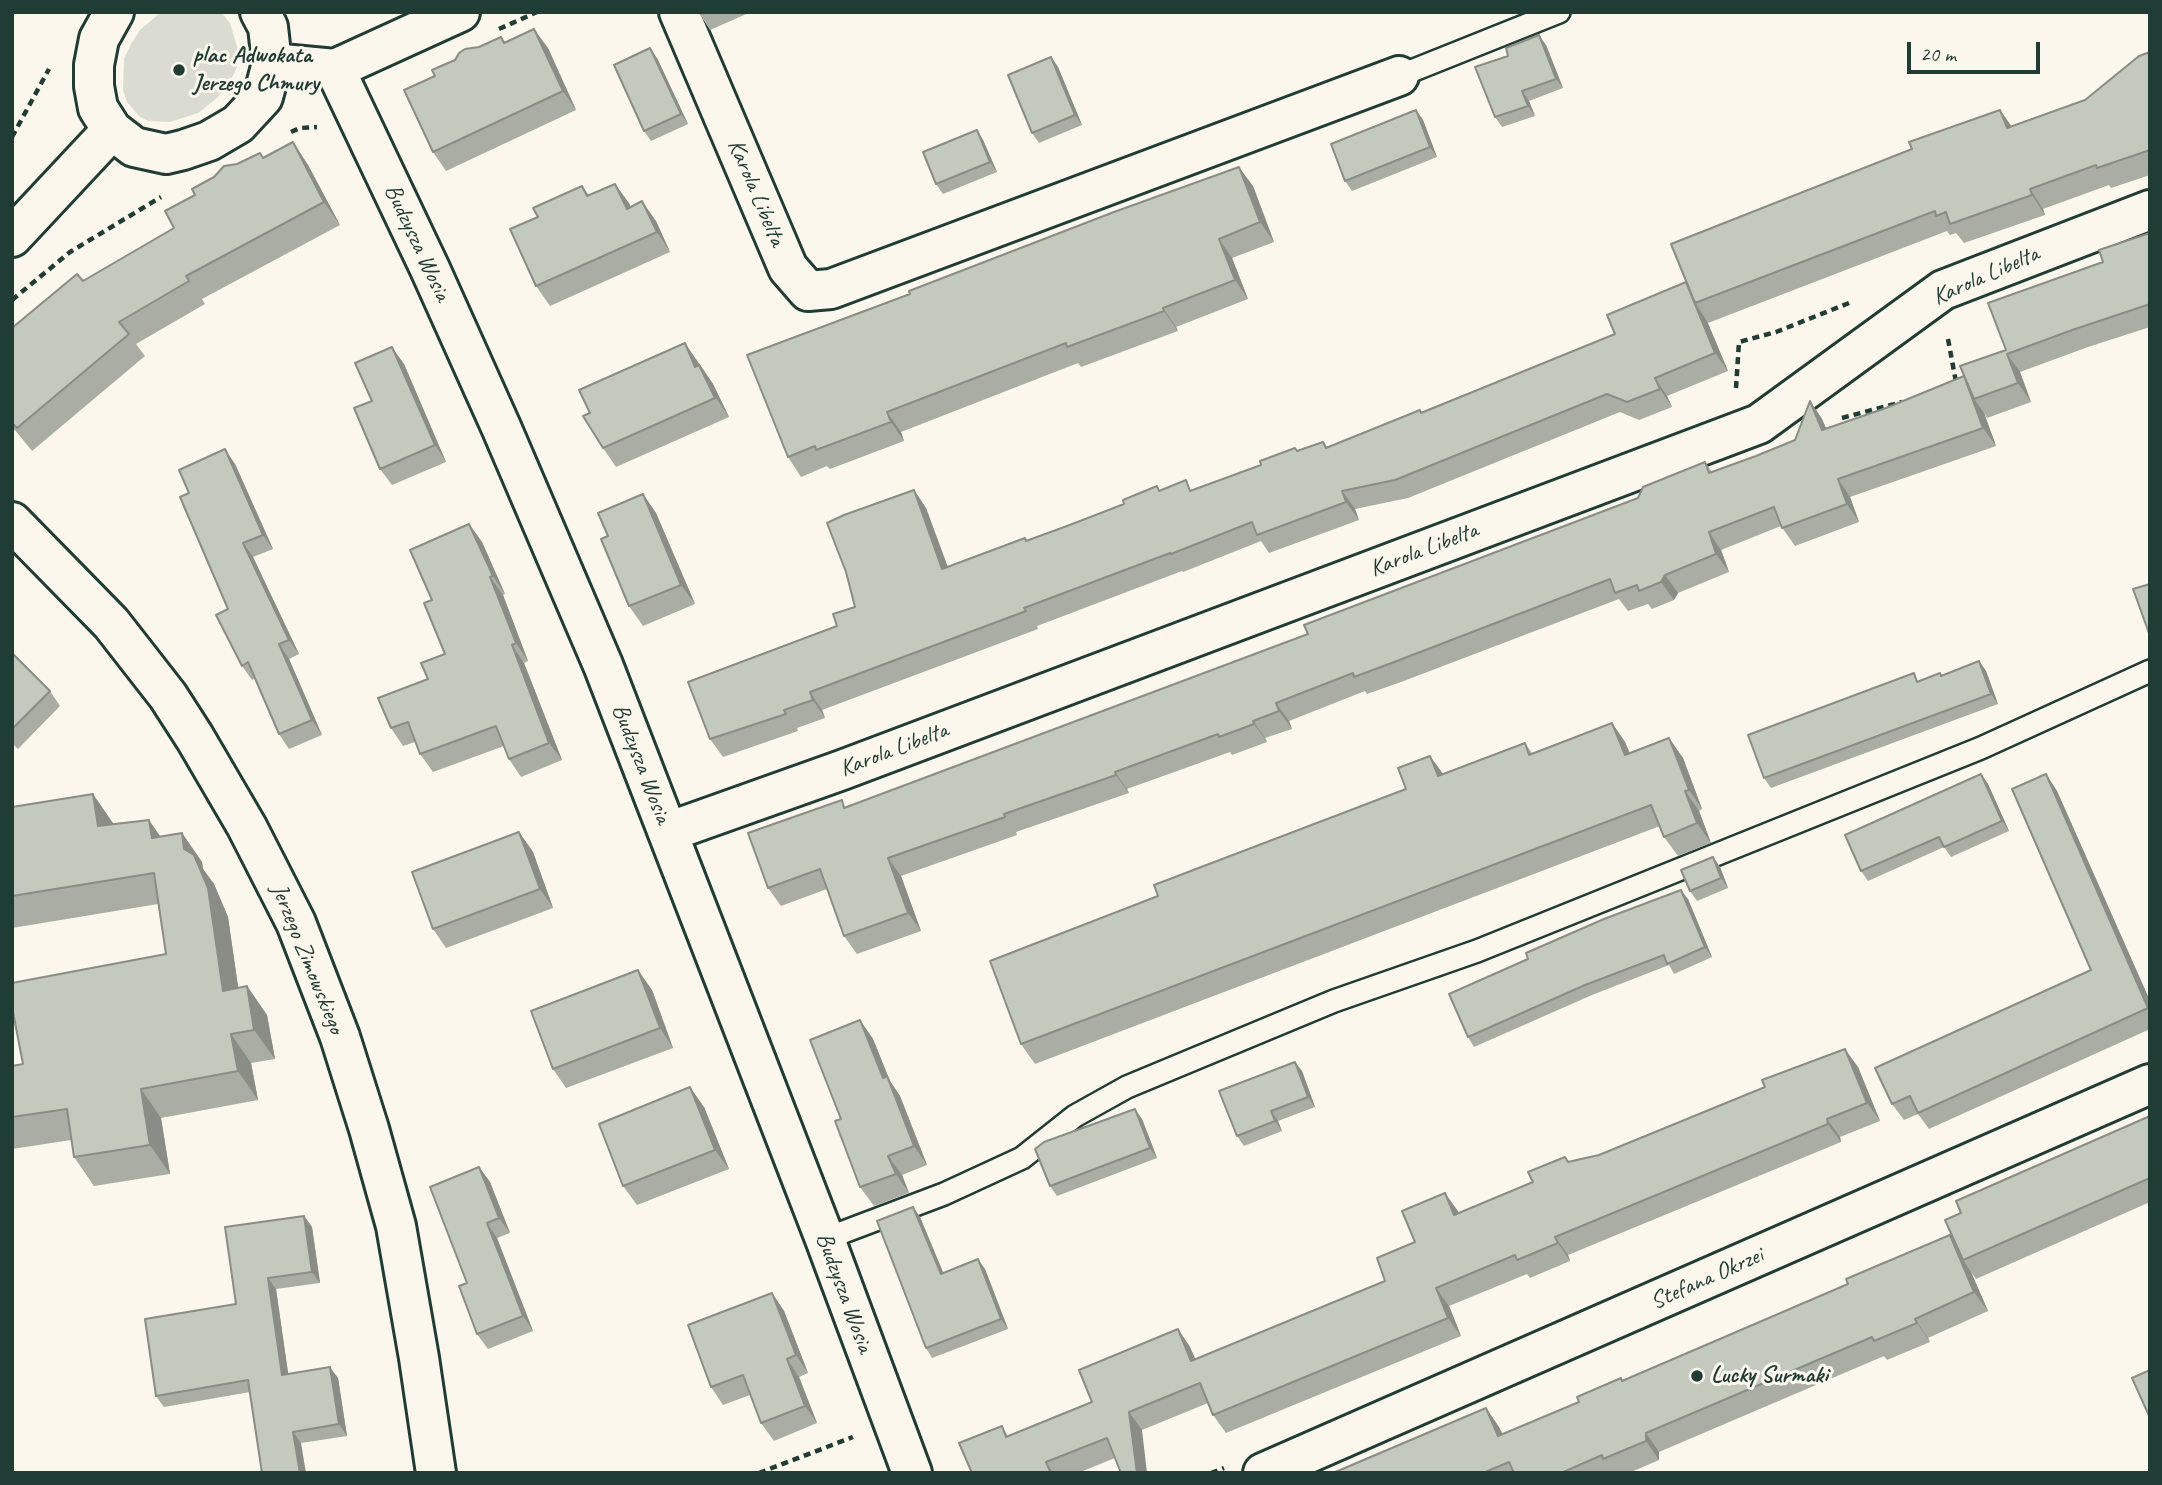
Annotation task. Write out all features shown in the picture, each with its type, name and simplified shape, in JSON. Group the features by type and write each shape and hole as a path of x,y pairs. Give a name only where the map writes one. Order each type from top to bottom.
{"street":[{"path":"114,12 99,39 94,65 98,108 112,130 134,147 166,153 209,141 238,124 262,97 272,63 268,27 260,12"},
{"path":"272,63 335,69 460,12"},
{"name":"Karola Libelta","path":"679,12 788,268 807,291 831,289 1399,76"},
{"name":"Budzysza Wosia","path":"335,69 424,257 555,550 668,832 912,1473"},
{"path":"12,237 112,130"},
{"name":"Karola Libelta","path":"668,832 842,770 1759,424 1943,290 2150,210"},
{"name":"Jerzego Zimowskiego","path":"12,522 111,623 168,696 241,816 296,923 340,1037 396,1226 436,1473"},
{"name":"Stefana Okrzei","path":"1263,1473 2150,1084"}],"lane":[{"path":"1399,76 1559,12"},
{"path":"825,1239 944,1194 1022,1158 1075,1116 1127,1087 1334,1001 1477,951 1981,748 2150,671"}],"path":[{"path":"12,137 55,59"},
{"path":"280,136 300,128 321,127"},
{"path":"12,300 70,252 170,191"},
{"path":"1946,327 1956,387"},
{"path":"1831,421 1906,401"},
{"path":"759,1473 892,1421"}],"shaded area":[{"name":"plac Adwokata Jerzego Chmury","path":"161,12 221,12 230,23 238,50 237,67 229,84 216,99 198,113 170,122 148,121 139,116 127,102 123,90 124,59 131,44 140,30"}],"building":[{"path":"534,29 563,91 433,152 404,90 435,76 432,70 455,60 465,49 479,47 501,37 504,43"},
{"path":"1539,35 1556,79 1522,91 1528,106 1495,117 1475,67 1508,56 1506,48"},
{"path":"650,48 681,114 644,131 614,65"},
{"path":"2150,52 2150,150 2097,168 2096,165 2030,189 2032,195 1950,224 1946,212 1936,216 1935,211 1695,303 1671,244 1912,149 1909,142 2000,110 2007,128 2085,100 2139,56"},
{"path":"1051,57 1075,115 1032,133 1008,75"},
{"path":"1416,110 1430,147 1345,181 1331,144"},
{"path":"977,130 990,162 936,184 923,152"},
{"path":"293,142 324,202 186,276 189,281 119,322 129,334 17,428 12,423 12,328 77,274 83,281 174,228 165,211 195,195 192,189 214,177 224,166 237,164 260,153 263,158"},
{"path":"1239,167 1260,222 1219,239 1235,280 1163,308 1164,311 1067,347 1066,343 887,412 891,422 816,450 815,446 788,457 747,355 910,294 909,291 1114,212"},
{"path":"615,184 627,209 642,201 657,232 536,286 510,229 538,217 533,208 582,186 587,196"},
{"path":"2150,233 2150,304 2007,354 2018,383 1974,399 1960,366 2006,350 1988,303 2103,262 2099,250"},
{"path":"1686,282 1715,353 1655,378 1660,389 1627,402 1607,394 1395,480 1342,491 1346,502 1257,535 1252,522 810,692 813,700 784,710 786,714 710,739 688,682 837,626 833,614 855,607 846,572 827,523 844,515 914,490 942,569 1124,504 1123,500 1157,486 1159,491 1186,480 1190,491 1261,465 1260,461 1295,448 1297,451 1323,442 1326,448 1420,410 1421,413 1615,334 1607,315"},
{"path":"685,343 695,367 699,365 715,398 603,448 583,416 590,413 579,390"},
{"path":"392,347 435,445 380,469 354,408 372,401 355,363"},
{"path":"1964,376 1983,428 1838,479 1847,504 1782,528 1774,507 1709,532 1716,554 1665,575 1661,582 1639,591 1637,585 1615,593 1610,579 1354,677 1353,673 1276,703 1279,711 1253,721 1254,724 1219,737 1218,734 1115,772 1116,775 1004,814 1005,817 888,858 908,913 844,936 820,869 768,888 748,833 842,800 844,808 1308,634 1304,625 1638,498 1643,487 1705,462 1709,473 1756,456 1795,440 1810,401 1822,430 1886,408"},
{"path":"225,449 263,535 243,543 289,640 279,644 312,720 279,734 248,662 242,666 216,615 228,609 180,497 189,493 179,470"},
{"path":"643,494 681,585 629,606 601,539 608,536 598,513"},
{"path":"469,524 493,576 490,577 516,643 512,645 549,743 509,759 496,726 420,754 408,722 391,728 378,698 428,679 421,663 445,654 424,603 432,600 410,550"},
{"path":"2150,584 2150,636 2133,589"},
{"path":"12,653 50,691 12,729"},
{"path":"1979,661 1991,694 1764,778 1748,735 1914,673 1917,682"},
{"path":"1612,723 1625,755 1669,738 1689,790 1685,791 1697,823 1664,837 1651,805 1021,1044 990,961 1158,896 1154,885 1406,789 1398,768 1430,756 1438,776 1525,743 1529,755"},
{"path":"1981,774 2002,821 1944,847 1939,837 1861,871 1845,835"},
{"path":"2046,774 2148,1008 1918,1113 1910,1096 1892,1104 1875,1068 2091,970 2012,789"},
{"path":"93,794 98,826 149,820 152,838 182,833 184,849 194,855 208,888 223,991 247,986 254,1030 231,1034 238,1071 141,1089 150,1145 74,1157 67,1109 12,1117 12,1066 23,1064 12,1007 12,983 166,954 154,873 12,896 12,807"},
{"path":"519,832 540,889 433,929 412,872"},
{"path":"1713,857 1721,878 1690,891 1681,870"},
{"path":"1681,890 1705,947 1667,964 1664,955 1585,985 1468,1037 1449,994 1528,959 1526,953 1604,919"},
{"path":"638,970 660,1028 553,1069 531,1011"},
{"path":"860,1020 883,1078 887,1076 914,1146 888,1156 896,1174 860,1187 835,1121 841,1119 810,1040"},
{"path":"1845,1049 1867,1103 1827,1119 1828,1124 1555,1237 1558,1243 1517,1260 1515,1255 1436,1288 1448,1318 1213,1415 1200,1383 1129,1412 1137,1473 1121,1473 1107,1438 1046,1462 1051,1473 972,1473 959,1443 1002,1426 1006,1437 1092,1402 1079,1370 1178,1329 1191,1361 1385,1281 1377,1258 1415,1242 1402,1211 1445,1193 1454,1215 1533,1182 1528,1172 1565,1157 1568,1162 1599,1155 1765,1087 1762,1080"},
{"path":"1295,1062 1308,1097 1271,1111 1275,1121 1237,1136 1219,1091"},
{"path":"690,1087 715,1150 623,1186 599,1124"},
{"path":"1135,1109 1150,1148 1050,1186 1035,1149 1044,1142"},
{"path":"2150,1116 2150,1178 1963,1260 1945,1220 1961,1213 1956,1201"},
{"path":"479,1167 499,1218 487,1223 523,1316 477,1334 459,1286 467,1283 430,1187"},
{"path":"913,1207 941,1274 978,1259 1001,1319 926,1348 877,1221"},
{"path":"304,1216 312,1272 268,1278 282,1375 330,1367 339,1424 293,1432 300,1473 262,1473 248,1380 156,1396 145,1319 236,1304 225,1227"},
{"path":"1950,1235 1974,1292 1915,1319 1917,1323 1874,1341 1872,1337 1646,1433 1646,1441 1603,1459 1602,1455 1561,1473 1514,1473 1509,1462 1483,1473 1333,1473 1486,1408 1498,1436 1579,1402 1577,1397 1621,1378 1622,1381 1848,1284 1846,1279"},
{"path":"772,1293 796,1355 787,1359 805,1406 761,1423 743,1375 711,1387 688,1325"},
{"path":"2150,1370 2150,1418 2132,1378"}],"place":[{"name":"plac Adwokata Jerzego Chmury","path":"179,70"},
{"name":"Lucky Surmaki","path":"1697,1376"}]}
